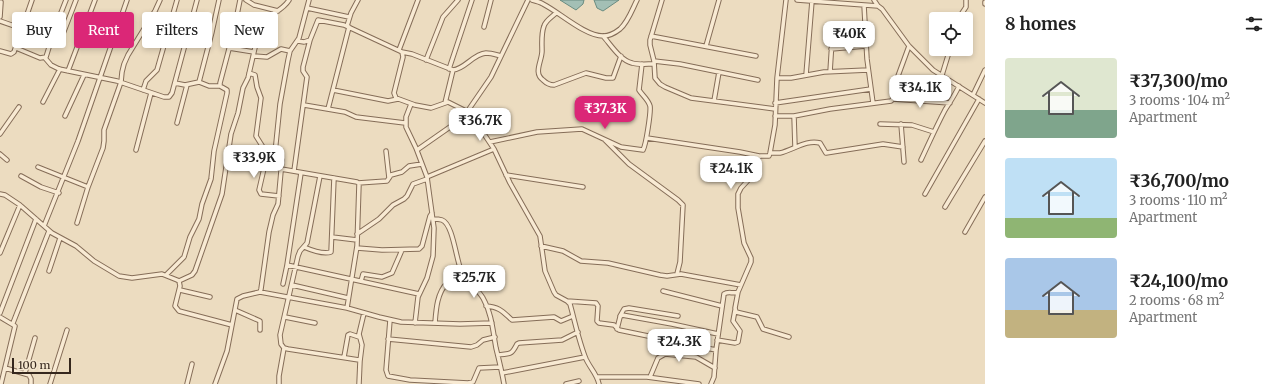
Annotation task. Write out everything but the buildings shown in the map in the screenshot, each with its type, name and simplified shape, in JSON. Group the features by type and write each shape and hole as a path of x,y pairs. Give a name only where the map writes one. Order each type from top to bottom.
{"street":[{"path":"28,12 32,0"},
{"path":"61,12 66,0"},
{"path":"66,26 76,0"},
{"path":"68,71 95,0"},
{"path":"44,226 65,177 127,0"},
{"path":"77,223 88,187 103,148 106,124 122,82 122,72 128,56 160,0"},
{"path":"143,90 146,81 157,70 177,0"},
{"path":"0,51 11,54 16,48 40,58 45,58 53,67 84,75 122,82 151,93 169,97 172,93 197,0"},
{"path":"199,82 212,32 218,0"},
{"path":"237,12 240,0"},
{"path":"246,0 254,4 279,11"},
{"path":"179,282 192,275 195,271 222,194 231,134 238,113 243,88 249,73 261,23 279,11 289,0"},
{"path":"275,155 280,104 290,51 298,41 309,0"},
{"path":"328,109 348,27 349,17 358,0"},
{"path":"418,0 400,51 403,57 394,96 411,104 431,108 445,103 452,104 468,113 494,148 506,175 538,233 545,271 556,295 567,301 596,303 598,306 597,321 599,323 614,325 621,331 716,350"},
{"path":"426,60 442,17 458,0"},
{"path":"445,103 451,70 472,0"},
{"path":"484,28 491,0"},
{"path":"416,150 468,113 491,77 528,0"},
{"path":"532,0 543,2 578,26 596,35 603,36 610,35 620,29 628,18 637,0"},
{"path":"662,0 650,45 654,62 655,78 660,84 684,96 775,109"},
{"path":"706,46 719,0"},
{"path":"770,153 774,133 777,78 786,0"},
{"path":"797,0 834,1 878,6"},
{"path":"874,0 908,46 933,70 985,103"},
{"path":"963,12 966,7 966,0"},
{"path":"0,16 2,1"},
{"path":"806,75 812,1"},
{"path":"864,5 868,70 873,103"},
{"path":"307,8 349,17"},
{"path":"556,12 544,24 542,34 542,56 538,74 546,83 554,85 586,72 606,78 613,78 621,56"},
{"path":"0,20 12,25"},
{"path":"294,171 307,77 303,71 303,67 310,40 318,20 348,27 400,51 412,54 451,70 458,69 480,54 488,53 501,56"},
{"path":"830,72 833,25"},
{"path":"603,36 621,56 629,62 642,64 654,62 680,64 758,80"},
{"path":"652,36 756,56"},
{"path":"298,41 304,42 310,40"},
{"path":"831,49 866,46"},
{"path":"892,99 908,46"},
{"path":"45,58 49,48"},
{"path":"220,86 229,48 267,57 281,50 290,51"},
{"path":"942,76 948,56"},
{"path":"490,142 537,132 577,129 588,131 621,147 642,150 647,138 650,109 647,101 639,90 642,64"},
{"path":"43,102 60,69"},
{"path":"777,78 791,78 830,72 868,70"},
{"path":"973,95 985,70"},
{"path":"714,101 719,72"},
{"path":"249,73 255,75 260,95 256,139 266,152 281,158 278,204 273,215 269,232 260,292"},
{"path":"65,116 84,75"},
{"path":"166,275 186,254 189,240 200,219 202,204 212,179 214,151 227,93 227,90 220,86 209,86 199,82 187,85 175,82"},
{"path":"177,123 187,85"},
{"path":"921,160 934,132 955,96 959,86"},
{"path":"775,103 871,89"},
{"path":"333,90 388,102 398,99"},
{"path":"136,150 151,93"},
{"path":"775,116 794,116 830,109 890,101 892,99 950,103"},
{"path":"925,194 979,99"},
{"path":"411,104 405,123 427,178 434,228 433,256 427,278 419,294 415,323"},
{"path":"304,105 348,113 356,117 405,123"},
{"path":"0,134 20,107"},
{"path":"794,116 795,147"},
{"path":"880,124 916,126 934,132"},
{"path":"900,124 904,162"},
{"path":"601,137 629,164 678,200 683,206 680,262 677,274"},
{"path":"647,138 759,156 768,156 770,153 780,153 795,147 819,143 826,153 883,144 903,147"},
{"path":"945,207 985,141"},
{"path":"357,234 379,219 393,205 404,199 413,184 494,148"},
{"path":"386,151 390,179"},
{"path":"0,154 7,160"},
{"path":"717,340 735,343 738,342 740,331 733,321 738,292 751,262 751,258 744,243 738,208 738,194 741,188 753,175 759,156"},
{"path":"278,196 264,195 259,192 265,164 301,173 358,183 385,182 390,179 391,175 402,172 409,166 422,164"},
{"path":"38,167 88,187"},
{"path":"283,284 301,173"},
{"path":"506,175 583,187"},
{"path":"21,176 41,187 58,193"},
{"path":"279,384 284,348 280,341 300,251 307,243 320,176"},
{"path":"304,247 330,253 331,251 334,178"},
{"path":"347,308 357,240 358,183"},
{"path":"0,194 5,195 20,205 49,230 60,238 76,246 97,264 123,277 145,277 159,274 166,275 179,282"},
{"path":"965,232 985,197"},
{"path":"0,253 20,205"},
{"path":"356,248 382,250 416,249 422,246 428,221 432,213"},
{"path":"0,313 36,219"},
{"path":"433,219 442,220 445,222 453,239 460,269 475,287 486,306 492,323 504,384"},
{"path":"1,384 15,329 13,323 49,230"},
{"path":"332,237 357,240"},
{"path":"49,271 60,238"},
{"path":"541,246 563,252 581,261 608,263 660,275 667,276 677,274 741,285"},
{"path":"361,281 363,274 382,277 392,273 402,250"},
{"path":"287,265 419,294"},
{"path":"435,323 436,309 442,288 447,283 460,282 466,278"},
{"path":"179,282 180,290 175,308 179,311 232,325"},
{"path":"292,285 348,298"},
{"path":"180,290 210,297"},
{"path":"663,291 722,306"},
{"path":"215,384 225,360 235,310 239,298 260,292 289,296 347,308 390,320 415,323 492,323"},
{"path":"711,384 714,377 717,340 725,293 738,292"},
{"path":"567,301 585,357 597,377 599,384"},
{"path":"486,306 496,307 503,311 512,320 554,317 561,321 573,316"},
{"path":"617,329 620,316 624,309 629,308 678,316"},
{"path":"235,310 260,321 260,330"},
{"path":"735,310 738,313 757,317 763,329 789,337"},
{"path":"359,384 362,343 359,337 364,313"},
{"path":"620,316 672,324 718,334"},
{"path":"0,317 13,323"},
{"path":"285,317 315,323"},
{"path":"390,320 386,370 387,375 390,377 410,380 468,383 473,382 479,368 500,367"},
{"path":"50,384 66,330"},
{"path":"498,355 514,351 519,343 562,340 578,332"},
{"path":"344,357 348,335 350,334 359,337"},
{"path":"388,339 471,347 477,345 483,340 495,337"},
{"path":"25,373 35,338"},
{"path":"284,348 357,359 360,361"},
{"path":"650,377 658,358 665,354 696,357 715,368"},
{"path":"502,373 585,357"},
{"path":"186,384 192,364"},
{"path":"5,368 29,375 31,377 31,384"},
{"path":"597,377 650,377 699,384"},
{"path":"566,384 579,381"}],"water":[{"path":"560,0 584,0 583,4 576,10"},
{"path":"594,0 619,0 603,11 597,8"}]}
